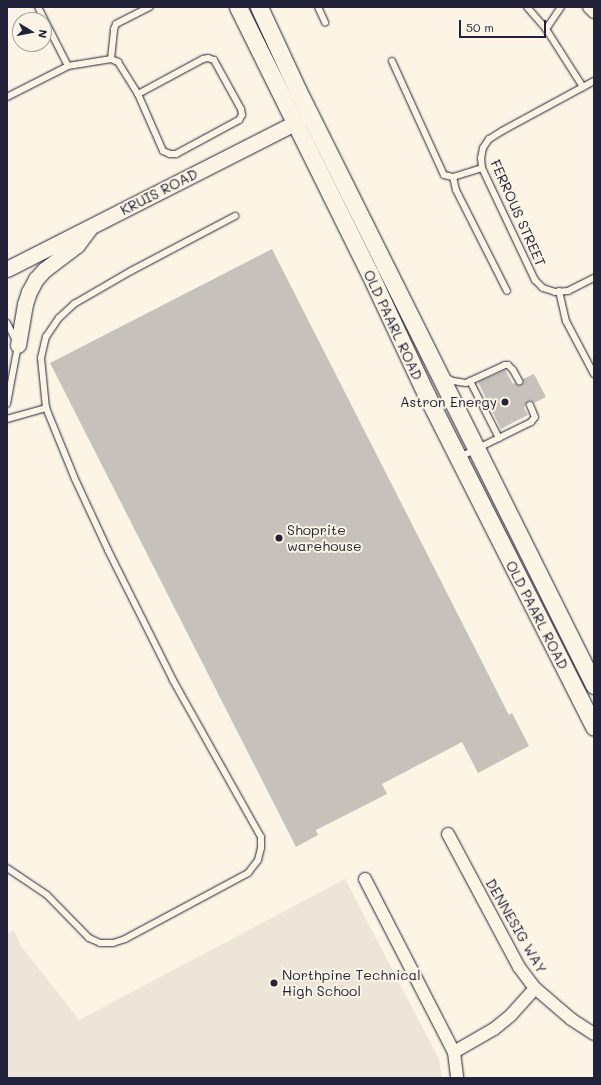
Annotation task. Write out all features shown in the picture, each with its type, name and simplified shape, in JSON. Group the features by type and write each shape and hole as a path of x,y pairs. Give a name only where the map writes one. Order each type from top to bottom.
{"main road":[{"name":"OLD PAARL ROAD","path":"238,7 294,123 370,274 458,458 594,727"},
{"name":"OLD PAARL ROAD","path":"259,7 310,115 594,685"}],"street":[{"path":"589,7 594,12"},
{"name":"KRUIS ROAD","path":"7,269 310,115"},
{"path":"18,345 25,304 36,279 44,270 77,245 92,226"},
{"name":"DENNESIG WAY","path":"448,834 519,967 535,988 571,1019 594,1034"},
{"path":"365,879 454,1052 457,1078"},
{"path":"454,1052 494,1029 511,1015 535,988"}],"lane":[{"path":"38,7 68,66"},
{"path":"111,59 114,29 116,24 150,7"},
{"path":"318,7 325,22"},
{"path":"527,7 546,29 583,87"},
{"path":"546,29 561,7"},
{"path":"7,97 68,66 111,59 118,62 138,94 163,151 170,154 176,154 225,128 239,120 242,115 241,109 214,60 208,58 203,59 138,94"},
{"path":"392,61 444,175 453,178 482,168"},
{"name":"FERROUS STREET","path":"559,291 543,288 535,280 482,168 481,158 483,148 489,139 594,81"},
{"path":"453,178 456,190 508,291"},
{"path":"7,868 47,895 89,938 100,943 113,943 125,939 248,873 258,860 261,848 261,837 173,680 75,480 46,408 40,358 46,337 59,318 74,304 131,271 235,216"},
{"path":"594,278 568,291 559,291 566,321 594,374"},
{"path":"7,323 18,345 7,404"},
{"path":"438,372 453,381 461,383 470,381 505,364 513,370 519,381"},
{"path":"470,381 499,438"},
{"path":"458,458 533,420 534,413 530,405"},
{"path":"7,419 46,408"}],"shaded area":[{"name":"Northpine Technical High School","path":"345,879 439,1059 442,1078 7,1078 7,934 14,930 21,946 79,1020"}],"building":[{"name":"Shoprite warehouse","path":"272,249 509,715 512,713 529,746 478,773 462,742 382,784 387,794 316,830 318,835 296,847 50,363"},
{"path":"505,370 513,384 515,383 518,385 523,384 523,379 534,374 546,397 534,403 528,401 524,408 528,415 501,429 478,382"}],"place":[{"name":"Astron Energy","path":"505,402"},
{"name":"Shoprite warehouse","path":"279,538"},
{"name":"Northpine Technical High School","path":"274,983"}]}
